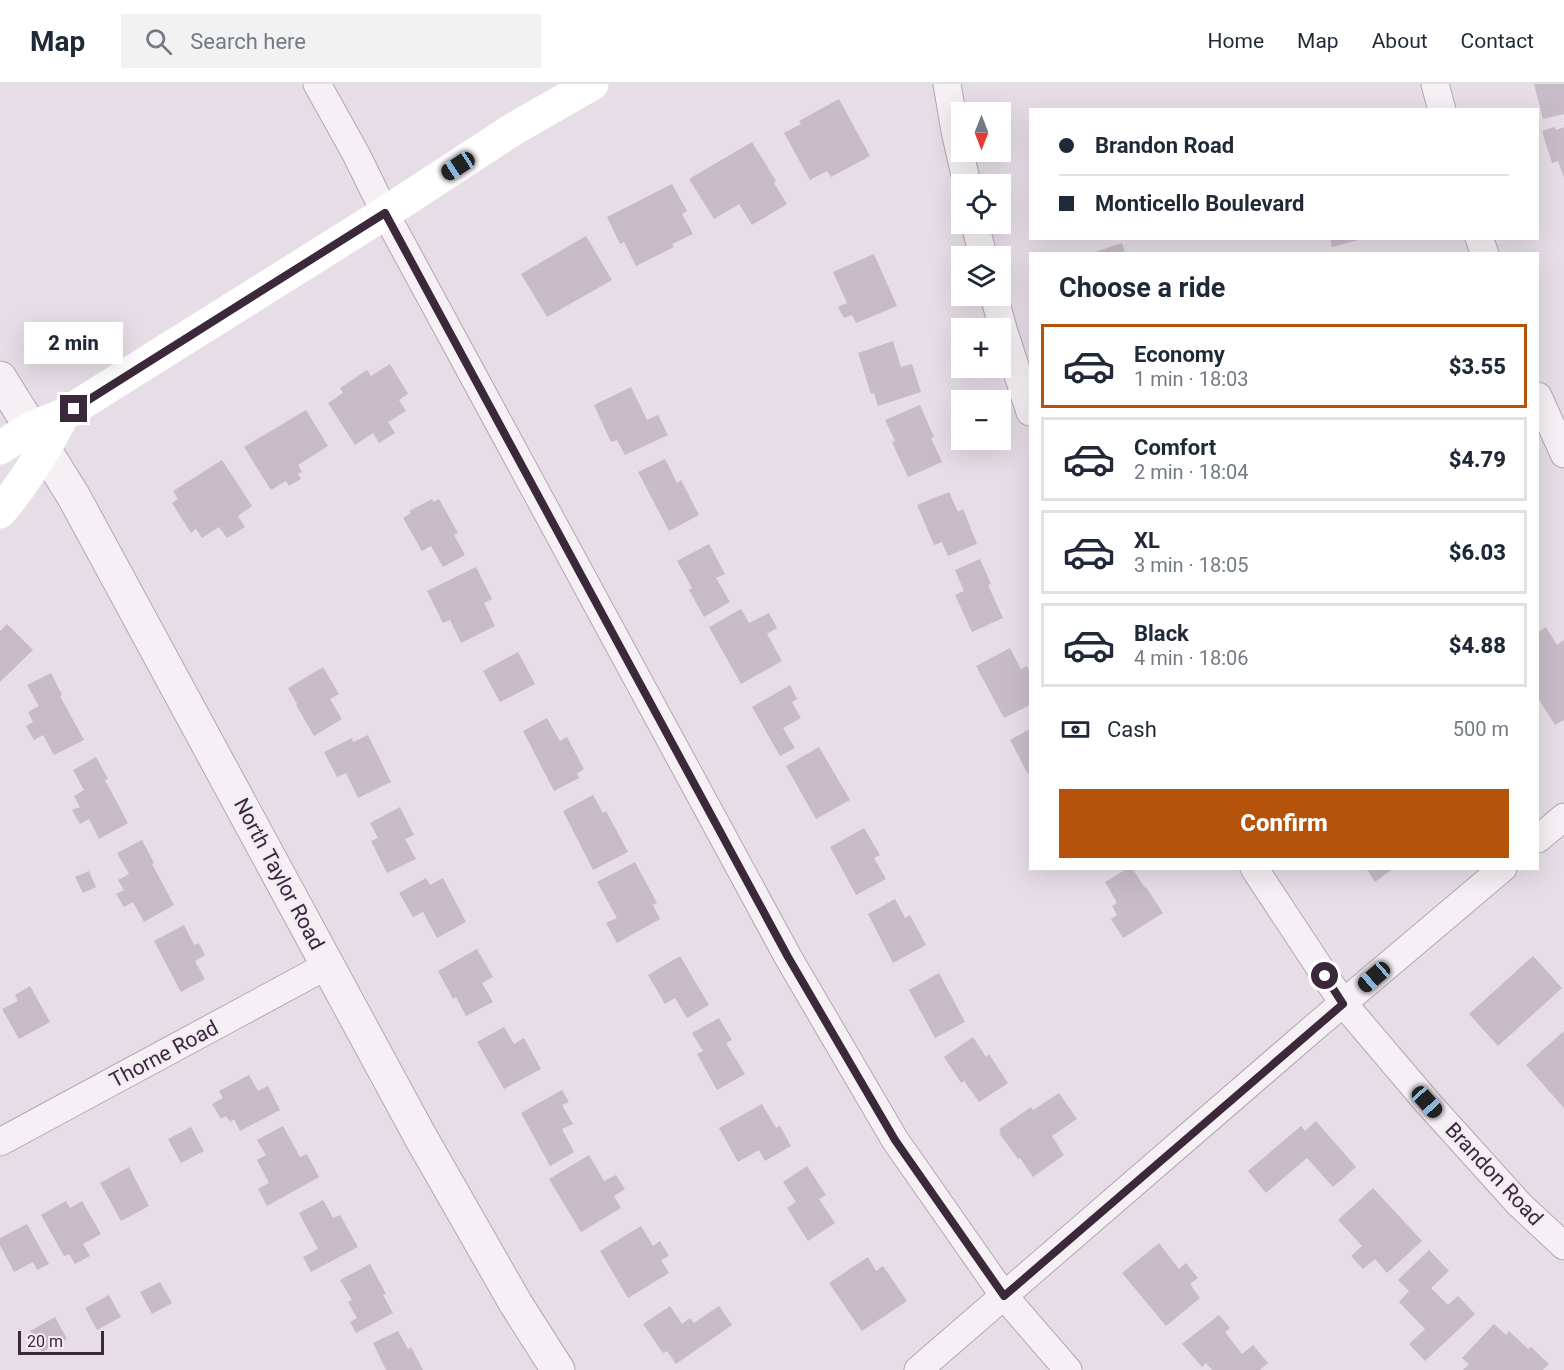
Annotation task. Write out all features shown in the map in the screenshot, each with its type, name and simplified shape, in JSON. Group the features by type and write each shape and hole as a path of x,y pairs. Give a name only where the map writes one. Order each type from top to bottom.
{"main road":[{"path":"0,512 18,490 38,439 63,415 385,213 512,130 592,84"},
{"path":"0,448 38,439"}],"street":[{"path":"317,84 788,957 895,1140 1004,1296 1068,1370"},
{"path":"947,84 965,174"},
{"path":"1435,84 1441,108"},
{"path":"997,306 1029,409"},
{"name":"North Taylor Road","path":"0,378 74,497 431,1156 516,1304 558,1370"},
{"path":"1539,398 1564,454"},
{"path":"0,408 38,439"},
{"path":"1539,838 1564,817"},
{"name":"Brandon Road","path":"1255,870 1343,1004 1519,1204 1564,1246"},
{"path":"918,1370 1501,870"},
{"name":"Thorne Road","path":"0,1142 328,965"}],"building":[{"path":"1534,84 1564,84 1564,114 1543,119"},
{"path":"839,99 870,156 831,177 827,171 810,180 784,133 801,124 799,121"},
{"path":"1555,127 1556,130 1564,127 1564,178 1558,161 1552,163 1542,131"},
{"path":"752,142 787,204 752,225 739,204 714,219 689,179"},
{"path":"672,184 687,211 682,214 693,234 672,244 674,247 636,266 624,242 620,244 607,217"},
{"path":"586,236 612,280 547,317 521,274"},
{"path":"1330,240 1358,240 1332,247"},
{"path":"1122,243 1124,252 1095,252"},
{"path":"874,254 897,306 856,323 852,315 844,318 838,307 847,303 833,272"},
{"path":"893,341 901,367 912,364 921,392 878,406 874,393 871,394 858,353"},
{"path":"390,364 408,394 399,400 406,411 388,422 395,433 379,443 373,433 355,445 328,403 343,393 340,388 367,370 371,376"},
{"path":"631,387 647,420 658,415 668,435 625,455 617,440 611,442 594,405"},
{"path":"920,405 942,462 908,477 885,420"},
{"path":"306,410 328,446 298,465 302,472 298,474 301,479 289,486 286,481 271,490 244,447"},
{"path":"665,459 677,483 681,480 699,515 669,531 638,472"},
{"path":"222,460 252,506 238,516 245,527 227,538 219,527 202,538 196,529 191,533 172,503 178,499 173,491"},
{"path":"949,492 958,512 963,509 977,544 948,556 942,542 934,545 917,505"},
{"path":"432,499 434,502 439,499 458,533 454,535 465,555 443,567 431,546 422,551 403,518 411,513 409,511"},
{"path":"709,544 725,574 716,578 730,602 704,617 677,561"},
{"path":"980,559 991,584 988,585 1003,618 972,632 955,595 964,591 955,570"},
{"path":"476,567 492,599 484,603 495,626 461,643 450,620 443,623 427,591"},
{"path":"741,609 749,623 769,613 777,628 767,634 782,661 741,684 709,627"},
{"path":"7,624 33,650 0,682 0,631"},
{"path":"1546,627 1557,645 1564,640 1564,720 1555,725 1539,700 1539,631"},
{"path":"1010,648 1021,669 1027,666 1029,670 1029,706 1004,718 976,666"},
{"path":"518,652 535,684 500,702 483,671"},
{"path":"323,667 339,694 330,699 342,719 314,736 288,688"},
{"path":"51,673 62,695 60,696 84,740 54,755 43,735 34,740 26,726 33,722 28,712 39,706 27,685"},
{"path":"790,685 797,699 792,702 801,718 783,728 795,748 780,756 752,707"},
{"path":"547,718 560,741 567,737 584,769 577,774 579,778 554,791 523,731"},
{"path":"1029,730 1028,774 1010,740"},
{"path":"368,735 391,782 358,798 346,773 337,777 324,752 352,738 353,742"},
{"path":"819,747 850,800 816,819 786,766"},
{"path":"96,757 108,779 105,780 128,823 99,839 89,819 80,824 72,810 80,807 74,796 84,790 73,770"},
{"path":"593,795 603,813 606,811 628,852 593,870 563,811"},
{"path":"400,807 414,835 405,839 416,859 387,873 371,841 378,838 370,823"},
{"path":"864,828 880,855 874,858 886,879 856,895 830,847"},
{"path":"142,840 174,905 144,922 133,902 124,907 116,894 124,890 118,880 129,874 117,853"},
{"path":"635,862 657,903 653,905 660,919 617,943 606,923 617,918 597,882"},
{"path":"1125,870 1133,870 1163,913 1123,938 1111,919 1117,915 1112,906 1117,903 1105,882"},
{"path":"1367,870 1391,870 1375,882"},
{"path":"89,871 96,887 83,893 75,877"},
{"path":"426,878 430,885 443,878 466,922 437,938 423,912 413,917 399,893"},
{"path":"895,899 905,918 910,915 926,945 893,963 868,914"},
{"path":"184,925 194,945 199,943 205,955 195,961 205,979 181,992 154,941"},
{"path":"477,949 493,977 482,983 493,1002 466,1016 456,997 453,999 438,971"},
{"path":"680,956 709,1005 687,1018 675,998 665,1004 648,975"},
{"path":"1533,956 1562,988 1498,1046 1469,1014"},
{"path":"939,973 965,1022 935,1038 909,990"},
{"path":"30,986 50,1022 19,1039 2,1009 18,1001 15,995"},
{"path":"719,1018 732,1040 726,1043 745,1074 717,1090 697,1054 703,1051 692,1033"},
{"path":"504,1027 514,1044 524,1038 541,1069 504,1089 477,1042"},
{"path":"1564,1031 1564,1108 1526,1065"},
{"path":"973,1037 986,1057 989,1054 1008,1083 979,1102 964,1081 961,1083 944,1057"},
{"path":"249,1075 258,1091 268,1086 280,1110 240,1131 234,1119 230,1122 226,1116 221,1119 212,1104 223,1098 219,1091"},
{"path":"562,1090 569,1102 562,1105 573,1124 562,1129 574,1152 550,1166 521,1113"},
{"path":"1059,1093 1077,1119 1052,1136 1064,1155 1033,1177 999,1133 1001,1132 999,1129 1031,1107 1033,1110"},
{"path":"762,1104 776,1128 780,1126 791,1146 765,1161 759,1150 738,1162 719,1128"},
{"path":"1316,1121 1356,1167 1333,1187 1307,1158 1266,1193 1248,1171 1301,1126 1305,1131"},
{"path":"283,1126 300,1157 307,1154 319,1177 267,1206 258,1189 269,1183 257,1160 266,1155 257,1140"},
{"path":"191,1127 204,1151 181,1163 168,1139"},
{"path":"589,1155 604,1181 616,1175 625,1189 614,1196 621,1208 581,1232 549,1179"},
{"path":"807,1166 826,1195 819,1199 835,1223 808,1241 787,1208 796,1202 783,1182"},
{"path":"129,1167 149,1206 121,1221 100,1183"},
{"path":"1373,1188 1422,1241 1387,1273 1375,1259 1363,1269 1351,1256 1362,1246 1338,1220"},
{"path":"323,1200 333,1218 340,1215 358,1247 311,1272 303,1257 318,1249 299,1213"},
{"path":"66,1201 70,1208 82,1201 101,1234 83,1244 90,1256 75,1264 69,1254 64,1256 41,1215"},
{"path":"27,1224 49,1264 37,1270 33,1262 14,1272 0,1245 0,1238"},
{"path":"641,1226 653,1246 660,1241 669,1256 661,1260 669,1273 628,1298 600,1251"},
{"path":"1159,1243 1179,1269 1186,1263 1198,1278 1190,1284 1200,1298 1166,1326 1122,1273"},
{"path":"1429,1250 1449,1271 1431,1288 1448,1305 1458,1296 1475,1314 1425,1361 1409,1344 1425,1329 1399,1302 1409,1291 1398,1280"},
{"path":"868,1257 876,1271 883,1266 907,1301 862,1331 829,1283"},
{"path":"370,1264 393,1313 356,1333 350,1322 357,1318 348,1302 352,1300 340,1280"},
{"path":"160,1282 172,1303 152,1314 140,1292"},
{"path":"109,1295 121,1317 97,1330 85,1308"},
{"path":"670,1306 682,1324 690,1318 694,1323 719,1306 732,1325 676,1364 667,1351 663,1353 643,1324"},
{"path":"1219,1315 1230,1328 1225,1332 1242,1354 1253,1345 1268,1363 1260,1370 1212,1370 1206,1363 1202,1367 1182,1344"},
{"path":"55,1317 67,1339 42,1352 30,1331"},
{"path":"1494,1324 1506,1335 1509,1331 1528,1349 1531,1347 1549,1364 1543,1370 1463,1370 1469,1364 1462,1358"},
{"path":"398,1331 408,1349 411,1347 423,1370 386,1370 373,1343"}],"route":[{"path":"74,409 385,213 788,957 895,1140 1004,1296 1343,1004 1325,976"}]}
